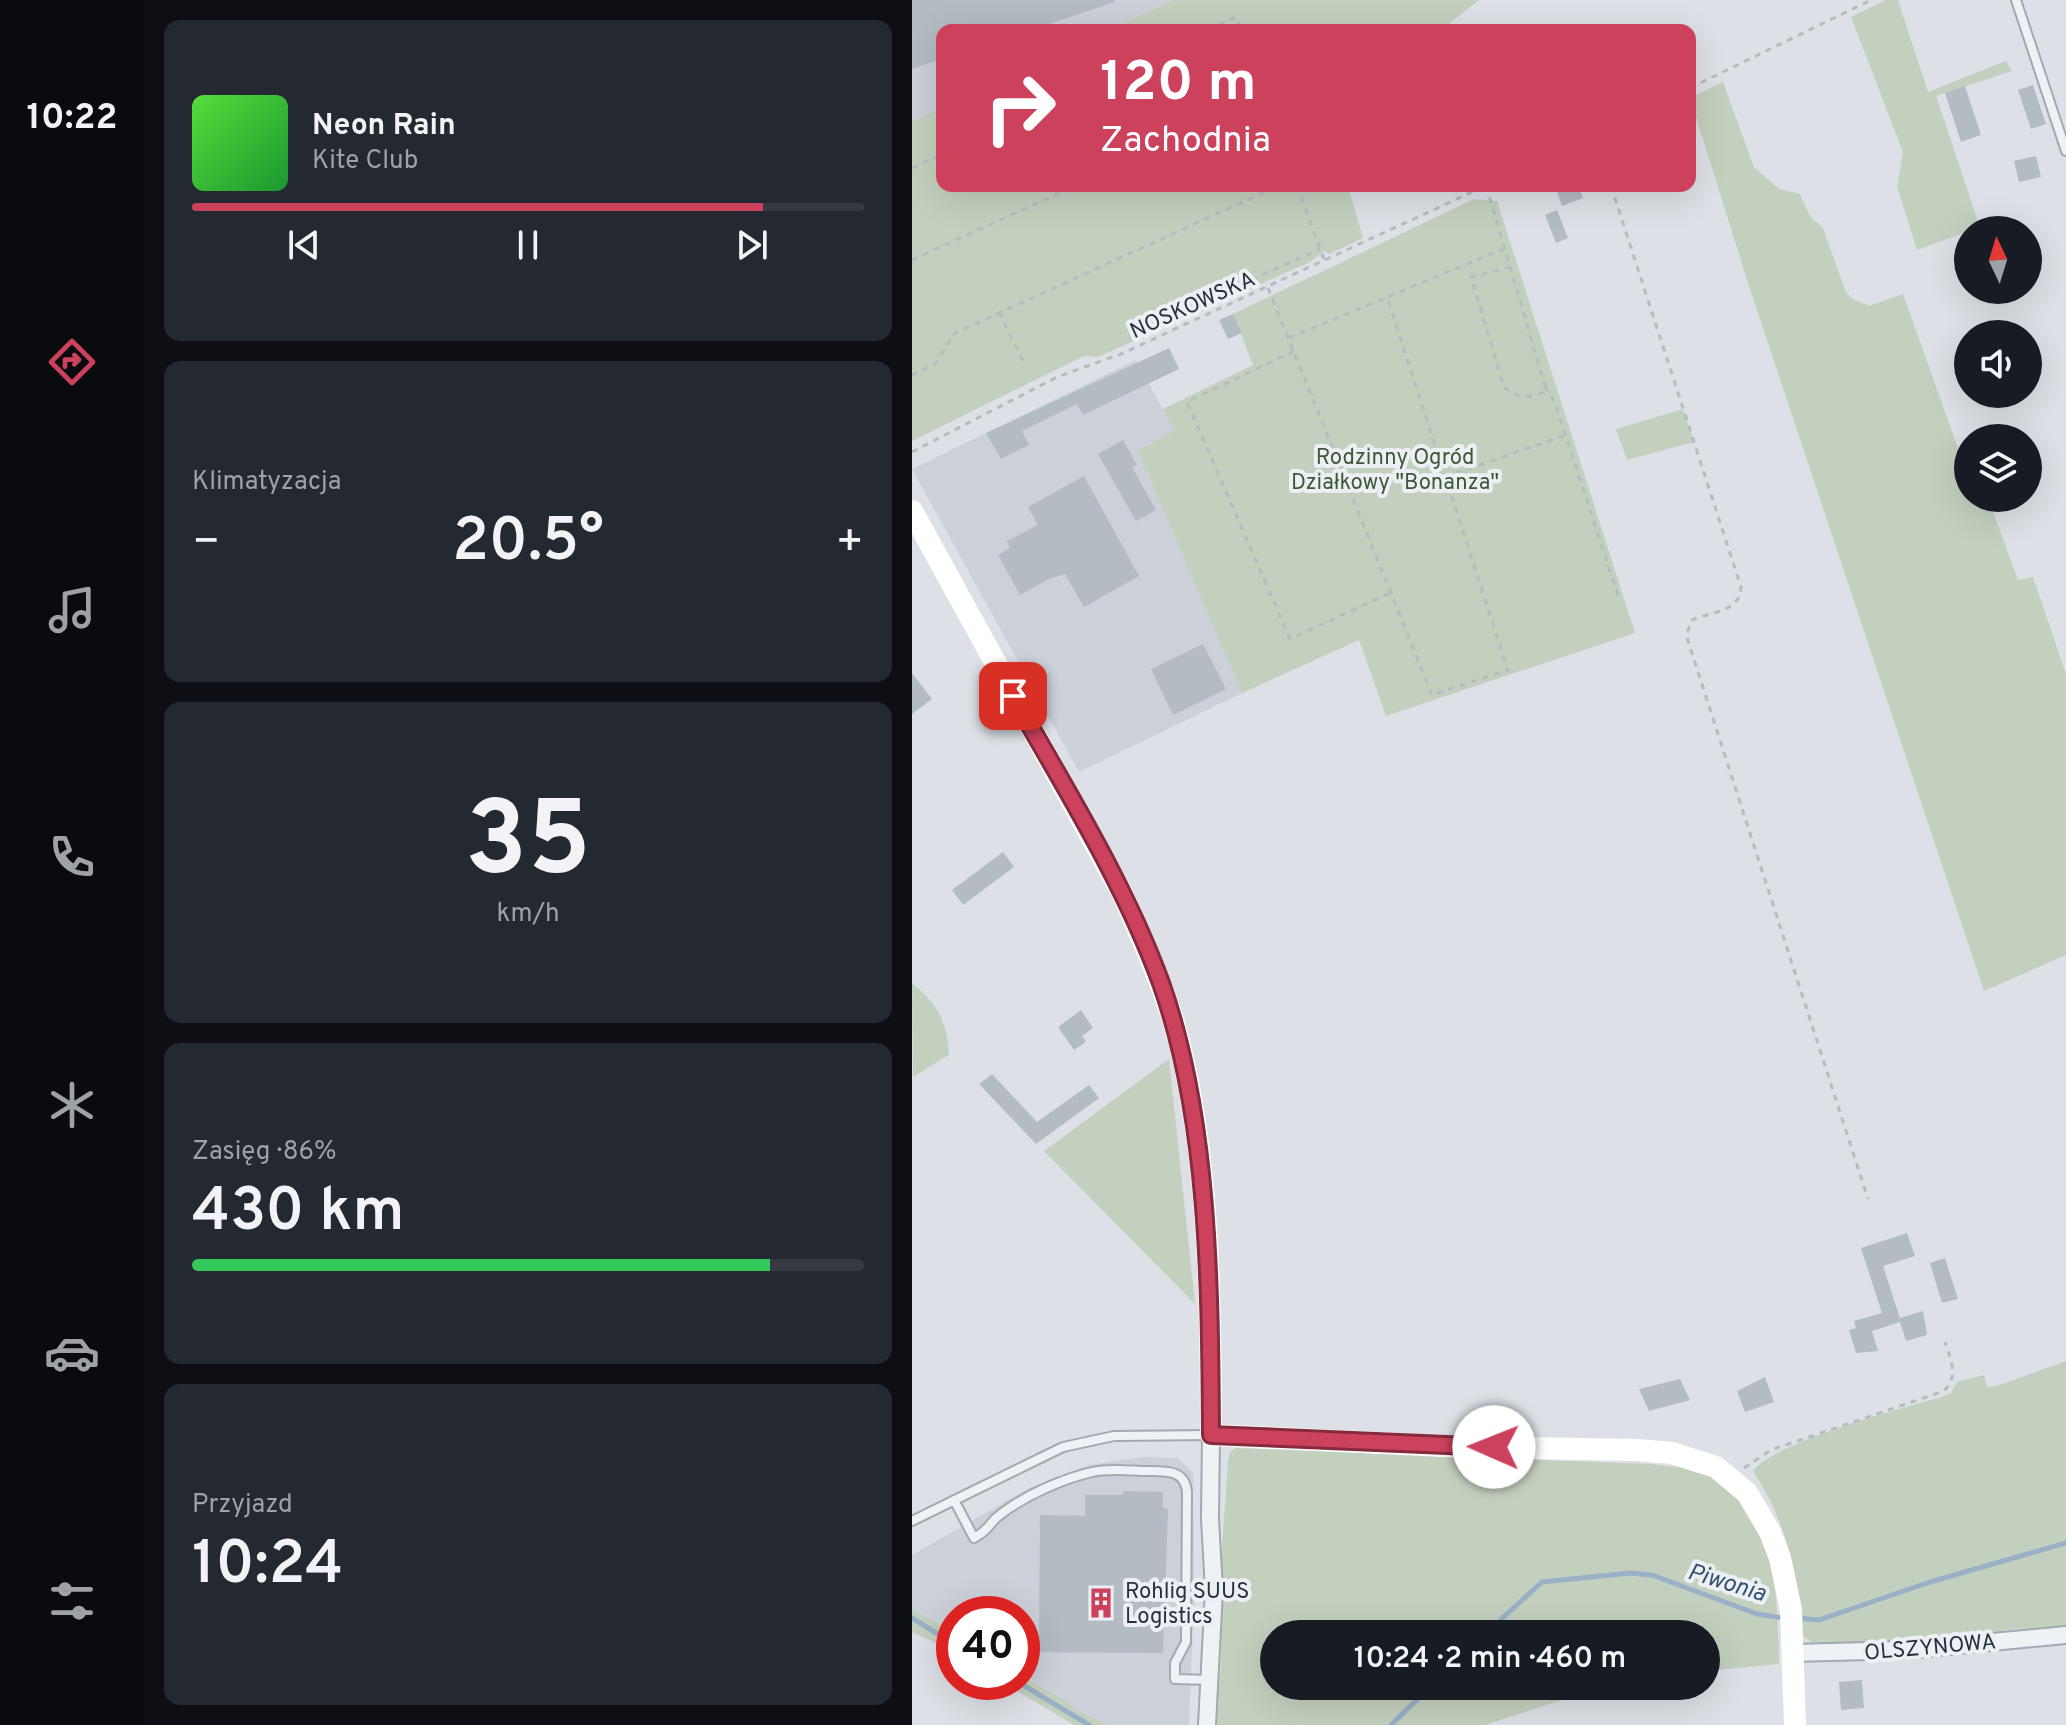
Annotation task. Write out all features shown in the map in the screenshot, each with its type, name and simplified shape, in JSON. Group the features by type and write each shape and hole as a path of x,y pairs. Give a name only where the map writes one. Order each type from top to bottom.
{"street":[{"path":"912,511 1116,881 1161,984 1184,1069 1199,1168 1210,1298 1210,1519 1214,1590 1207,1725"},
{"path":"1211,1435 1465,1447 1638,1450 1697,1460 1732,1478 1747,1493 1770,1532 1780,1558 1792,1617 1795,1725"},
{"name":"OLSZYNOWA","path":"1793,1653 1907,1650 2066,1635"}],"lane":[{"path":"2016,0 2066,151"},
{"path":"912,1521 1036,1459 1087,1440 1141,1435 1211,1435"},
{"path":"954,1500 974,1538 989,1530 1003,1512 1029,1497 1092,1472 1163,1471 1178,1474 1187,1492 1186,1642 1175,1663 1175,1679 1211,1680"}],"path":[{"path":"1696,85 1871,0"},
{"path":"1221,24 1236,17 1239,24"},
{"path":"912,168 936,157"},
{"path":"912,260 1062,192"},
{"path":"912,375 935,364 955,333 1265,192"},
{"path":"1299,192 1325,262"},
{"name":"NOSKOWSKA","path":"912,452 1057,377 1121,354 1472,192"},
{"path":"1487,192 1545,386 1555,403 1619,598"},
{"path":"1613,192 1741,587 1738,601 1732,606 1692,620 1687,633 1688,641 1868,1199"},
{"path":"1131,334 1320,249"},
{"path":"1289,338 1505,249"},
{"path":"1510,267 1471,277 1504,387 1513,394 1537,396 1545,391 1545,386"},
{"path":"1268,288 1432,695 1508,670 1387,297"},
{"path":"999,312 1023,361"},
{"path":"1294,351 1187,402 1290,639 1392,592"},
{"path":"1445,477 1566,435"},
{"path":"1732,1478 1771,1450 1944,1391 1953,1370 1945,1342"}],"shaded area":[{"path":"912,0 1173,0 1121,24 936,24 936,110 912,121"},
{"path":"1136,360 1174,430 1138,451 1242,693 1079,772 912,469"},
{"path":"1143,1457 1178,1458 1193,1473 1194,1598 1189,1725 1109,1725 1076,1710 1070,1703 1040,1686 1040,1596 936,1596 936,1622 912,1609 912,1555 1029,1488 1089,1465"}],"green space":[{"path":"1173,0 1479,0 1449,24 1121,24"},
{"path":"1886,0 1898,0 1928,92 2006,61 2012,71 1936,96 1976,216 1954,216 1954,236 1917,250 1897,187 1903,152 1851,17"},
{"path":"1723,82 1754,167 1779,189 1800,194 1810,216 1823,228 1845,290 1851,298 1869,306 1903,294 1954,437 1954,512 1993,512 2018,580 2033,577 2066,674 2066,955 1984,991 1748,283 1696,117 1696,95"},
{"path":"936,110 936,192 1350,192 1363,238 1329,254 1324,251 1310,262 1098,357 1084,356 912,441 912,121"},
{"name":"Rodzinny Ogród Działkowy \"Bonanza\"","path":"1474,199 1497,201 1635,633 1386,716 1359,640 1242,693 1138,451 1174,430 1163,409 1253,365 1233,314"},
{"path":"1683,409 1694,442 1627,460 1616,429"},
{"path":"912,983 940,1014 949,1055 913,1077"},
{"path":"1169,1059 1195,1304 1044,1151"},
{"path":"2066,1361 2066,1626 2005,1630 1920,1644 1814,1644 1802,1635 1798,1591 1789,1549 1774,1509 1753,1471 1765,1460 1811,1438 1942,1397 1951,1393 1957,1382 1984,1375 1987,1387 1997,1386"},
{"path":"1236,1448 1650,1464 1705,1473 1729,1487 1747,1506 1760,1529 1774,1583 1779,1664 1720,1670 1720,1620 1260,1620 1260,1700 1562,1700 1485,1725 1215,1725 1221,1663 1222,1548 1230,1452"},
{"path":"912,1609 936,1622 936,1643 912,1632"},
{"path":"1040,1686 1070,1703 1076,1710 1109,1725 1074,1725 1032,1700 1040,1700"}],"building":[{"path":"912,0 1115,2 1049,24 936,24 936,61 912,69"},
{"path":"2033,85 2046,124 2031,129 2018,90"},
{"path":"1965,86 1981,135 1961,142 1945,93"},
{"path":"2036,156 2041,177 2019,182 2014,161"},
{"path":"1557,192 1580,192 1583,198 1562,206"},
{"path":"1557,210 1568,238 1556,243 1545,215"},
{"path":"1233,314 1242,333 1228,339 1219,320"},
{"path":"1169,348 1179,369 1083,415 1077,404 1022,431 1029,445 1001,459 986,433"},
{"path":"1123,440 1137,465 1132,467 1156,510 1136,521 1098,454"},
{"path":"1084,476 1139,576 1084,607 1065,574 1020,595 998,555 1010,548 1007,541 1038,525 1028,507"},
{"path":"1203,644 1226,689 1173,715 1151,669"},
{"path":"912,673 932,699 912,714"},
{"path":"1003,852 1014,867 963,905 952,890"},
{"path":"1081,1010 1093,1028 1082,1036 1086,1042 1074,1050 1058,1027"},
{"path":"992,1074 1037,1122 1089,1085 1099,1098 1036,1144 979,1084"},
{"path":"1907,1233 1915,1256 1883,1266 1900,1318 1923,1311 1927,1335 1906,1341 1900,1322 1872,1331 1878,1351 1856,1353 1849,1330 1856,1328 1854,1321 1882,1313 1861,1248"},
{"path":"1945,1258 1958,1299 1942,1303 1930,1263"},
{"path":"1765,1377 1774,1402 1745,1412 1737,1391"},
{"path":"1680,1379 1690,1400 1649,1411 1639,1389"},
{"name":"Rohlig SUUS Logistics","path":"1123,1491 1163,1492 1163,1508 1168,1509 1163,1653 1040,1652 1040,1515 1085,1516 1085,1495 1123,1495"},
{"path":"1862,1680 1864,1708 1841,1710 1839,1682"}],"waterway":[{"name":"Piwonia","path":"1797,1618 1819,1620 1930,1582 2066,1543"},
{"name":"Piwonia","path":"1500,1620 1542,1582 1630,1573 1652,1575 1757,1614 1783,1618"},
{"path":"912,1618 936,1633"},
{"path":"1040,1695 1089,1725"},
{"name":"Piwonia","path":"1391,1725 1417,1700"}],"place":[{"name":"Rohlig SUUS Logistics","path":"1101,1603"}],"route":[{"path":"1013,696 1122,893 1161,984 1174,1025 1199,1168 1210,1298 1211,1435 1494,1447"}]}
